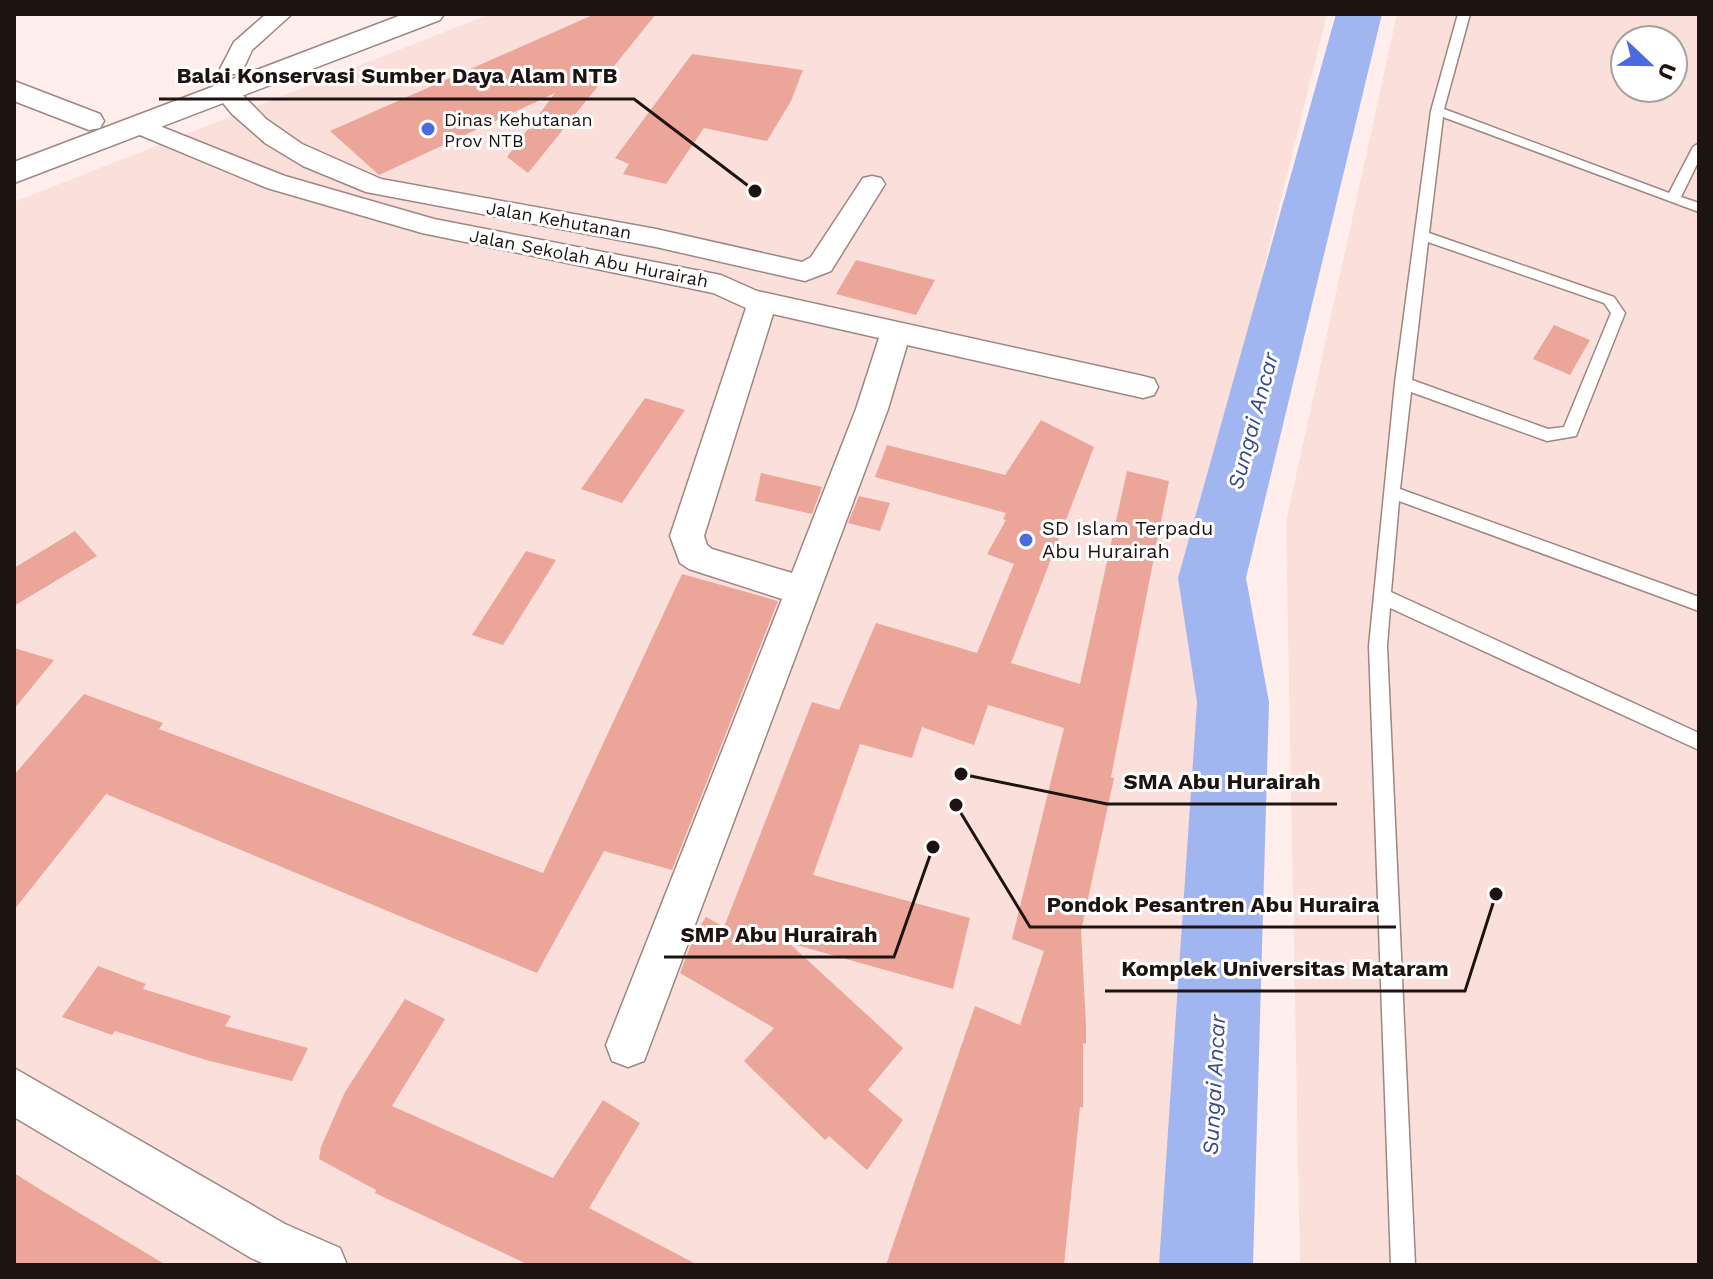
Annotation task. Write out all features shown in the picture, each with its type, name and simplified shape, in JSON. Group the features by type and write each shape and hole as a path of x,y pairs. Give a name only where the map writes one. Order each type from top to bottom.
{"main road":[{"path":"14,173 113,127 229,81 374,14"},
{"path":"14,150 113,127 229,81 430,14"},
{"path":"14,90 113,127"}],"street":[{"path":"229,81 242,47 280,14"},
{"name":"Jalan Kehutanan","path":"229,81 247,119 330,169 375,186 656,238 805,272 821,264 872,184"},
{"path":"113,127 183,164 392,234 705,307 756,300 895,334 1143,387"},
{"path":"756,300 687,536 692,553 701,559 802,591"},
{"path":"628,1045 872,409 895,334"},
{"path":"14,1091 268,1241 323,1265"}],"lane":[{"path":"1403,1265 1378,646 1403,383 1437,111 1464,14"},
{"path":"1437,111 1699,208"},
{"path":"1673,199 1699,147"},
{"path":"1403,383 1547,435 1570,432 1618,313 1609,300 1421,235"},
{"path":"1391,492 1699,604"},
{"path":"1382,596 1699,742"}],"shaded area":[{"path":"490,14 1327,14 1217,456 1221,458 1192,640 1208,828 1164,1265 14,1265 14,202"},
{"path":"1397,14 1699,14 1699,1265 1300,1265 1286,522"}],"building":[{"path":"595,14 656,14 528,173 507,157 555,93 379,175 330,131"},
{"path":"692,54 803,70 791,101 767,141 704,128 666,184 623,174 629,164 615,158"},
{"path":"856,260 935,280 916,315 836,294"},
{"path":"1554,325 1590,340 1570,375 1533,359"},
{"path":"645,398 685,410 622,503 581,489"},
{"path":"1041,420 1094,447 1011,663 1080,684 1127,471 1169,481 1111,777 1114,778 1081,931 1086,1025 1083,1108 1080,1107 1064,1265 886,1265 975,1006 1020,1025 1044,951 1012,939 1064,728 988,705 974,745 922,727 912,758 860,744 813,875 970,918 953,989 789,943 903,1048 868,1090 903,1120 867,1170 829,1136 825,1140 744,1061 774,1028 680,973 695,934 706,917 724,927 812,702 839,710 876,623 977,653 1014,564 987,554 1006,520 1003,519 1006,513 875,477 887,445 1005,475"},
{"path":"761,473 822,487 812,514 755,501"},
{"path":"859,496 890,503 880,531 848,523"},
{"path":"75,531 97,556 14,606 14,568"},
{"path":"526,551 556,560 503,645 472,635"},
{"path":"682,574 778,601 672,870 604,851 537,973 106,794 14,910 14,775 84,694 163,723 159,729 543,873"},
{"path":"14,648 54,660 14,709"},
{"path":"98,966 146,984 143,989 231,1016 225,1026 308,1048 292,1081 206,1060 115,1031 112,1035 62,1017"},
{"path":"405,999 445,1019 392,1106 553,1178 603,1100 640,1123 589,1208 698,1265 529,1265 375,1193 376,1190 319,1159 321,1147 345,1092"},
{"path":"14,1173 46,1193 166,1265 14,1265"}],"waterway":[{"name":"Sungai Ancar","path":"1206,1265 1233,702 1212,578 1359,14"}],"place":[{"name":"Dinas Kehutanan Prov NTB","path":"428,129"},
{"name":"Balai Konservasi Sumber Daya Alam NTB","path":"755,191"},
{"name":"SD Islam Terpadu Abu Hurairah","path":"1026,540"},
{"name":"SMA Abu Hurairah","path":"961,774"},
{"name":"Pondok Pesantren Abu Huraira","path":"956,805"},
{"name":"SMP Abu Hurairah","path":"933,847"},
{"name":"Komplek Universitas Mataram","path":"1496,894"}]}
